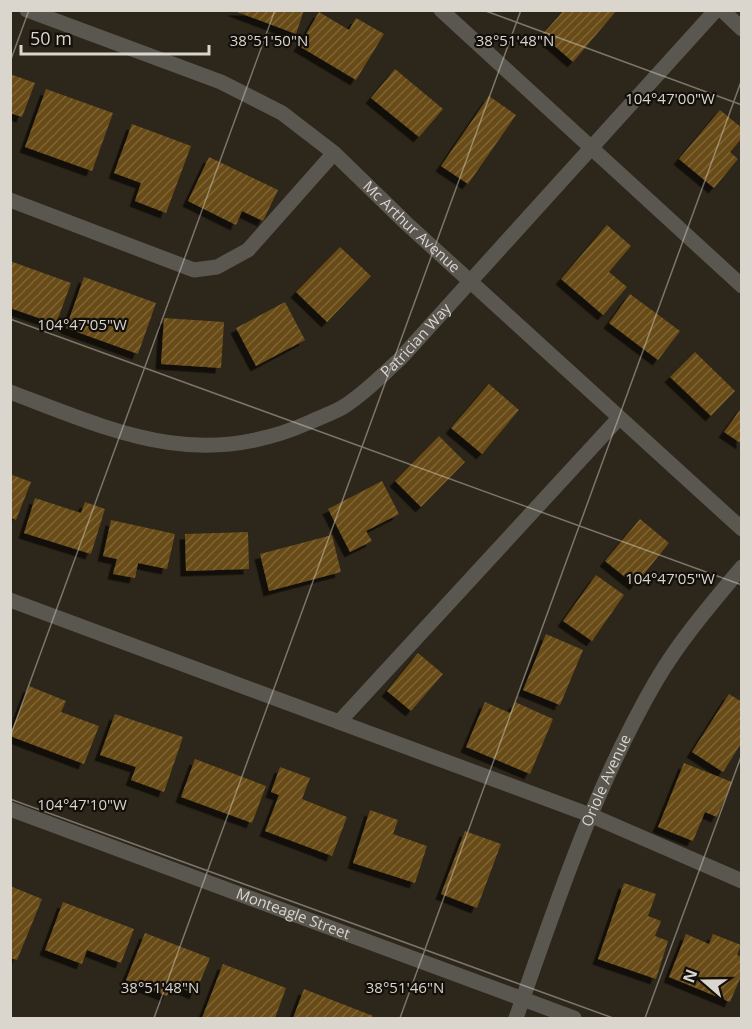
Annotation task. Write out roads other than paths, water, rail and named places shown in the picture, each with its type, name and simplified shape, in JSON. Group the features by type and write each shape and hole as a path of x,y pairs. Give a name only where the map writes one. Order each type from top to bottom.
{"street":[{"name":"Mc Arthur Avenue","path":"27,10 177,65 252,96 282,113 334,153 741,529"},
{"path":"441,10 741,286"},
{"name":"Patrician Way","path":"10,393 98,425 154,442 199,447 238,444 283,434 344,406 400,359 716,10"},
{"path":"722,10 741,29"},
{"path":"10,200 194,270 217,267 248,250 334,153"},
{"path":"339,722 619,418"},
{"name":"Oriole Avenue","path":"516,1018 590,815 620,749 657,679 708,608 741,567"},
{"path":"10,600 590,815 739,877"},
{"name":"Monteagle Street","path":"10,809 574,1018"}]}
